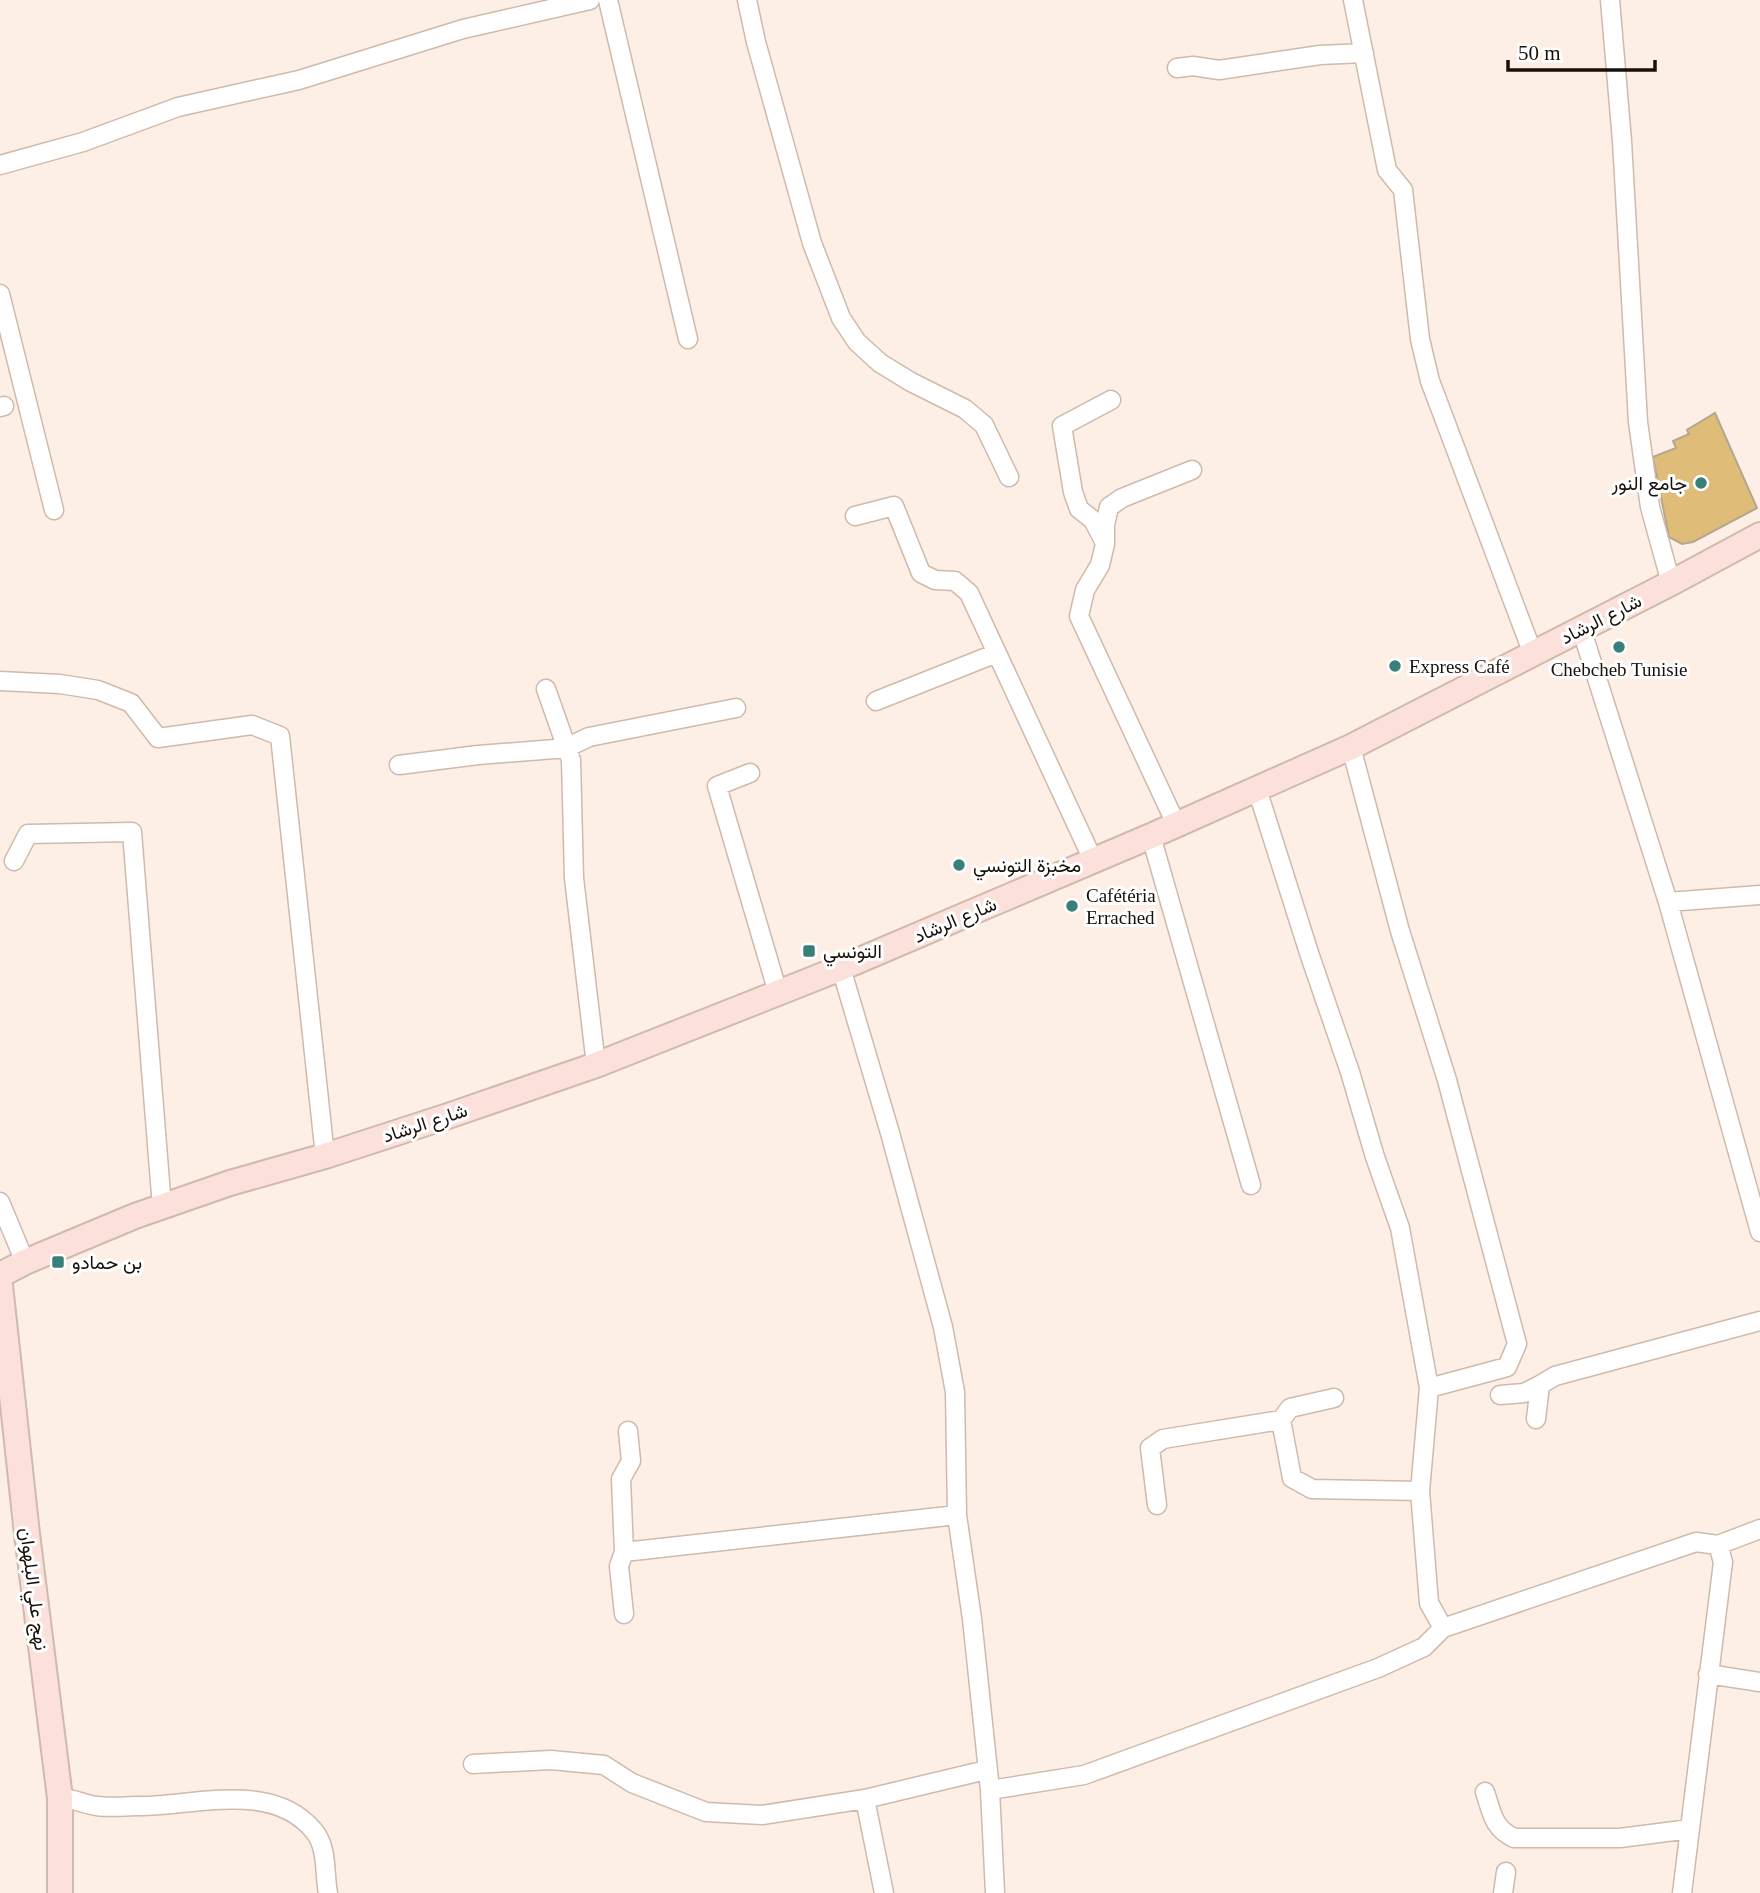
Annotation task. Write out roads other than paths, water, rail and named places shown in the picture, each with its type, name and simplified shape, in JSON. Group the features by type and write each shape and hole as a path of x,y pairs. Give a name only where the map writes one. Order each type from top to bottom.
{"street":[{"path":"0,164 83,142 178,107 299,80 463,29 590,0"},
{"path":"608,0 688,339"},
{"path":"747,0 809,232 841,318 857,342 880,363 965,409 984,425 1009,477"},
{"path":"1353,0 1387,170 1403,190 1420,339 1430,381 1533,654"},
{"path":"1610,0 1622,141 1638,422 1650,507 1671,583"},
{"path":"1177,68 1193,66 1219,70 1320,55 1364,52"},
{"path":"0,295 54,510"},
{"path":"1105,544 1093,520 1079,509 1062,425 1111,400"},
{"path":"1176,824 1079,615 1085,590 1100,565 1109,507 1122,498 1192,470"},
{"path":"855,516 894,506 921,573 935,580 955,581 969,593 1093,860"},
{"name":"شارع الرشاد","path":"0,1275 25,1262 162,1207 230,1183 325,1156 596,1065 841,968 1151,836 1351,747 1760,535"},
{"path":"1581,628 1668,902 1760,1232"},
{"path":"876,701 997,653"},
{"path":"0,681 60,684 98,690 131,703 158,738 252,725 279,736 325,1156"},
{"path":"547,689 571,760 574,878 596,1065"},
{"path":"399,765 568,747 589,737 736,708"},
{"path":"1351,747 1401,931 1447,1080 1517,1344 1507,1367 1429,1388"},
{"path":"750,773 717,786 778,993"},
{"path":"1257,789 1401,1228 1429,1388 1420,1491 1429,1603 1443,1628"},
{"path":"13,861 28,834 131,832 162,1207"},
{"path":"1151,836 1251,1185"},
{"path":"1668,902 1760,895"},
{"path":"841,968 943,1327 955,1392 957,1516 972,1619 990,1790 995,1893"},
{"path":"0,1202 25,1262"},
{"name":"نهج علي البلهوان","path":"0,1285 27,1534 61,1798 60,1893"},
{"path":"1500,1395 1524,1393 1555,1376 1760,1321"},
{"path":"1536,1419 1540,1385"},
{"path":"1157,1505 1150,1448 1163,1439 1281,1420 1290,1408 1334,1398"},
{"path":"1281,1420 1292,1478 1312,1489 1420,1491"},
{"path":"624,1614 619,1566 624,1552 621,1479 631,1461 628,1431"},
{"path":"624,1552 957,1516"},
{"path":"990,1790 1055,1782 1084,1775 1377,1668 1424,1647 1443,1628 1696,1542 1718,1545 1760,1529"},
{"path":"1682,1893 1723,1562 1718,1545"},
{"path":"1709,1674 1760,1682"},
{"path":"473,1764 551,1760 604,1765 632,1783 706,1812 762,1815 865,1799 986,1770"},
{"path":"1485,1792 1501,1832 1514,1838 1620,1838 1690,1829"},
{"path":"61,1798 78,1799 96,1806 149,1806 240,1799 268,1803 292,1814 314,1831 324,1851 328,1893"},
{"path":"865,1799 884,1893"},
{"path":"1503,1893 1506,1872"}],"place":[{"name":"جامع النور","path":"1701,483"},
{"name":"Chebcheb Tunisie","path":"1619,647"},
{"name":"Express Café","path":"1395,666"},
{"name":"مخبزة التونسي","path":"959,865"},
{"name":"Cafétéria Errached","path":"1072,906"},
{"name":"التونسي","path":"809,951"},
{"name":"بن حمادو","path":"58,1262"}]}
